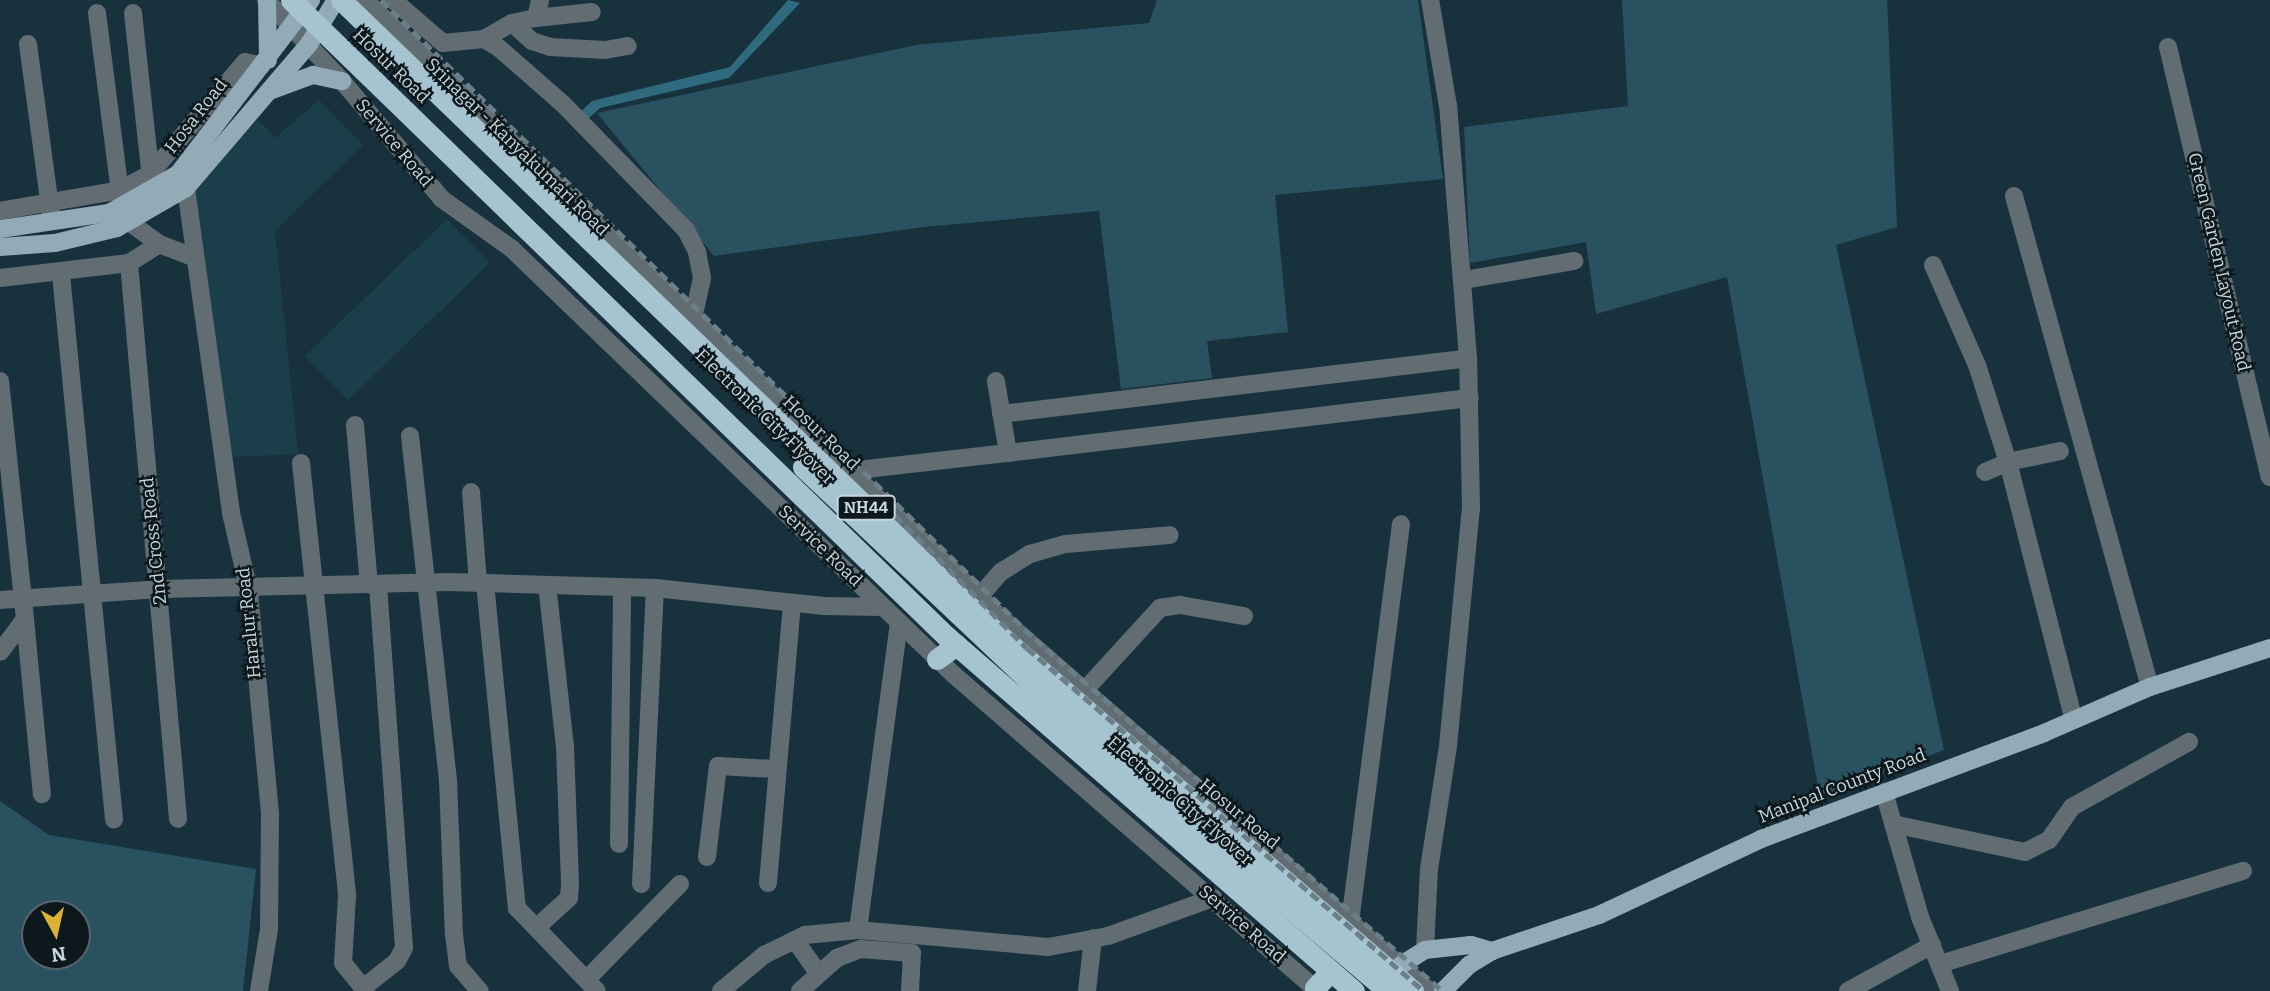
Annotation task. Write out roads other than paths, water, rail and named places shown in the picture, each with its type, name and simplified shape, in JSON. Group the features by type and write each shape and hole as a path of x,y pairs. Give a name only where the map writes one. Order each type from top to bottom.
{"highway":[{"name":"Electronic City Flyover","path":"326,0 961,621 1081,730 1388,991"},
{"name":"Hosur Road","path":"338,0 760,394 1074,702 1413,991"},
{"name":"Electronic City Flyover","path":"300,8 1030,703 1366,991"},
{"name":"Hosur Road","path":"300,8 314,36 956,645 1354,991"},
{"path":"937,659 956,645"},
{"path":"1317,989 1331,971"}],"main road":[{"name":"Hosa Road","path":"0,247 76,239 186,188 314,36 338,0"},
{"path":"265,63 267,1"},
{"name":"Hosa Road","path":"125,215 151,182 178,174 265,63 300,8"},
{"path":"269,91 313,75 342,80"},
{"name":"Hosa Road","path":"0,229 51,213 125,215"},
{"name":"Manipal County Road","path":"1443,991 1469,965 1492,951 1599,915 1761,839 2074,720 2150,687 2270,648"},
{"path":"1401,965 1425,950 1471,946 1492,951"}],"street":[{"name":"Srinagar - Kanyakumari Road","path":"365,0 693,318 760,394 849,471 979,597 1084,691 1429,991"},
{"path":"393,0 443,43 484,39 538,9 592,12"},
{"path":"1425,950 1429,869 1448,746 1469,536 1471,398 1464,280 1448,106 1430,0"},
{"path":"267,1 300,8"},
{"path":"97,13 125,215 159,244 195,258"},
{"path":"0,211 51,213 151,182 134,13"},
{"path":"512,23 532,41 550,47 605,50 628,46"},
{"name":"Service Road","path":"314,36 342,80 426,183 512,249 937,659 1317,989"},
{"path":"484,39 563,104 686,230 697,252 702,278 693,318"},
{"path":"28,44 51,213"},
{"name":"Green Garden Layout Road","path":"2168,47 2270,477"},
{"name":"Haralur Road","path":"186,188 231,513 249,591 270,815 269,929 259,991"},
{"path":"2014,196 2150,687"},
{"path":"0,278 61,274 129,263 159,244"},
{"path":"1464,280 1574,261"},
{"name":"2nd Cross Road","path":"129,263 139,407 160,589 178,819"},
{"path":"1933,265 1977,365 2008,462 2074,720"},
{"path":"61,274 114,819"},
{"path":"1001,414 1468,358"},
{"path":"0,381 43,794"},
{"path":"996,381 1008,453"},
{"path":"849,471 1471,398"},
{"path":"301,463 347,897 343,964 348,974 365,989 397,961 404,948 374,584 355,425"},
{"path":"410,436 448,780 454,934 458,966 480,991"},
{"path":"1985,472 2008,462 2060,451"},
{"path":"471,492 517,908 592,985 680,884"},
{"path":"1350,922 1401,524"},
{"path":"979,597 1000,572 1030,554 1066,544 1170,535"},
{"path":"0,600 160,589 249,591 314,586 482,583 655,588 792,603 883,607"},
{"path":"537,927 569,898 565,747 547,585"},
{"path":"619,844 622,587"},
{"path":"640,884 655,588"},
{"path":"768,883 775,769 792,603"},
{"path":"1084,691 1160,608 1180,605 1244,616"},
{"path":"0,652 25,619"},
{"path":"858,930 900,623"},
{"path":"1894,824 2025,852 2049,840 2072,807 2189,742"},
{"path":"707,857 718,766 775,769"},
{"path":"1884,792 1932,945 1950,991"},
{"path":"1940,964 2243,871"},
{"path":"800,991 818,973 849,951 901,943 1048,947 1093,938 1213,898"},
{"path":"722,991 764,955 795,940 858,930 901,943 912,953 911,991"},
{"path":"1087,991 1093,938"},
{"path":"795,940 818,973"},
{"path":"1848,991 1932,945"}],"railway":[{"path":"381,0 1035,639 1443,991"},
{"path":"874,494 1027,648 1424,991"}]}
